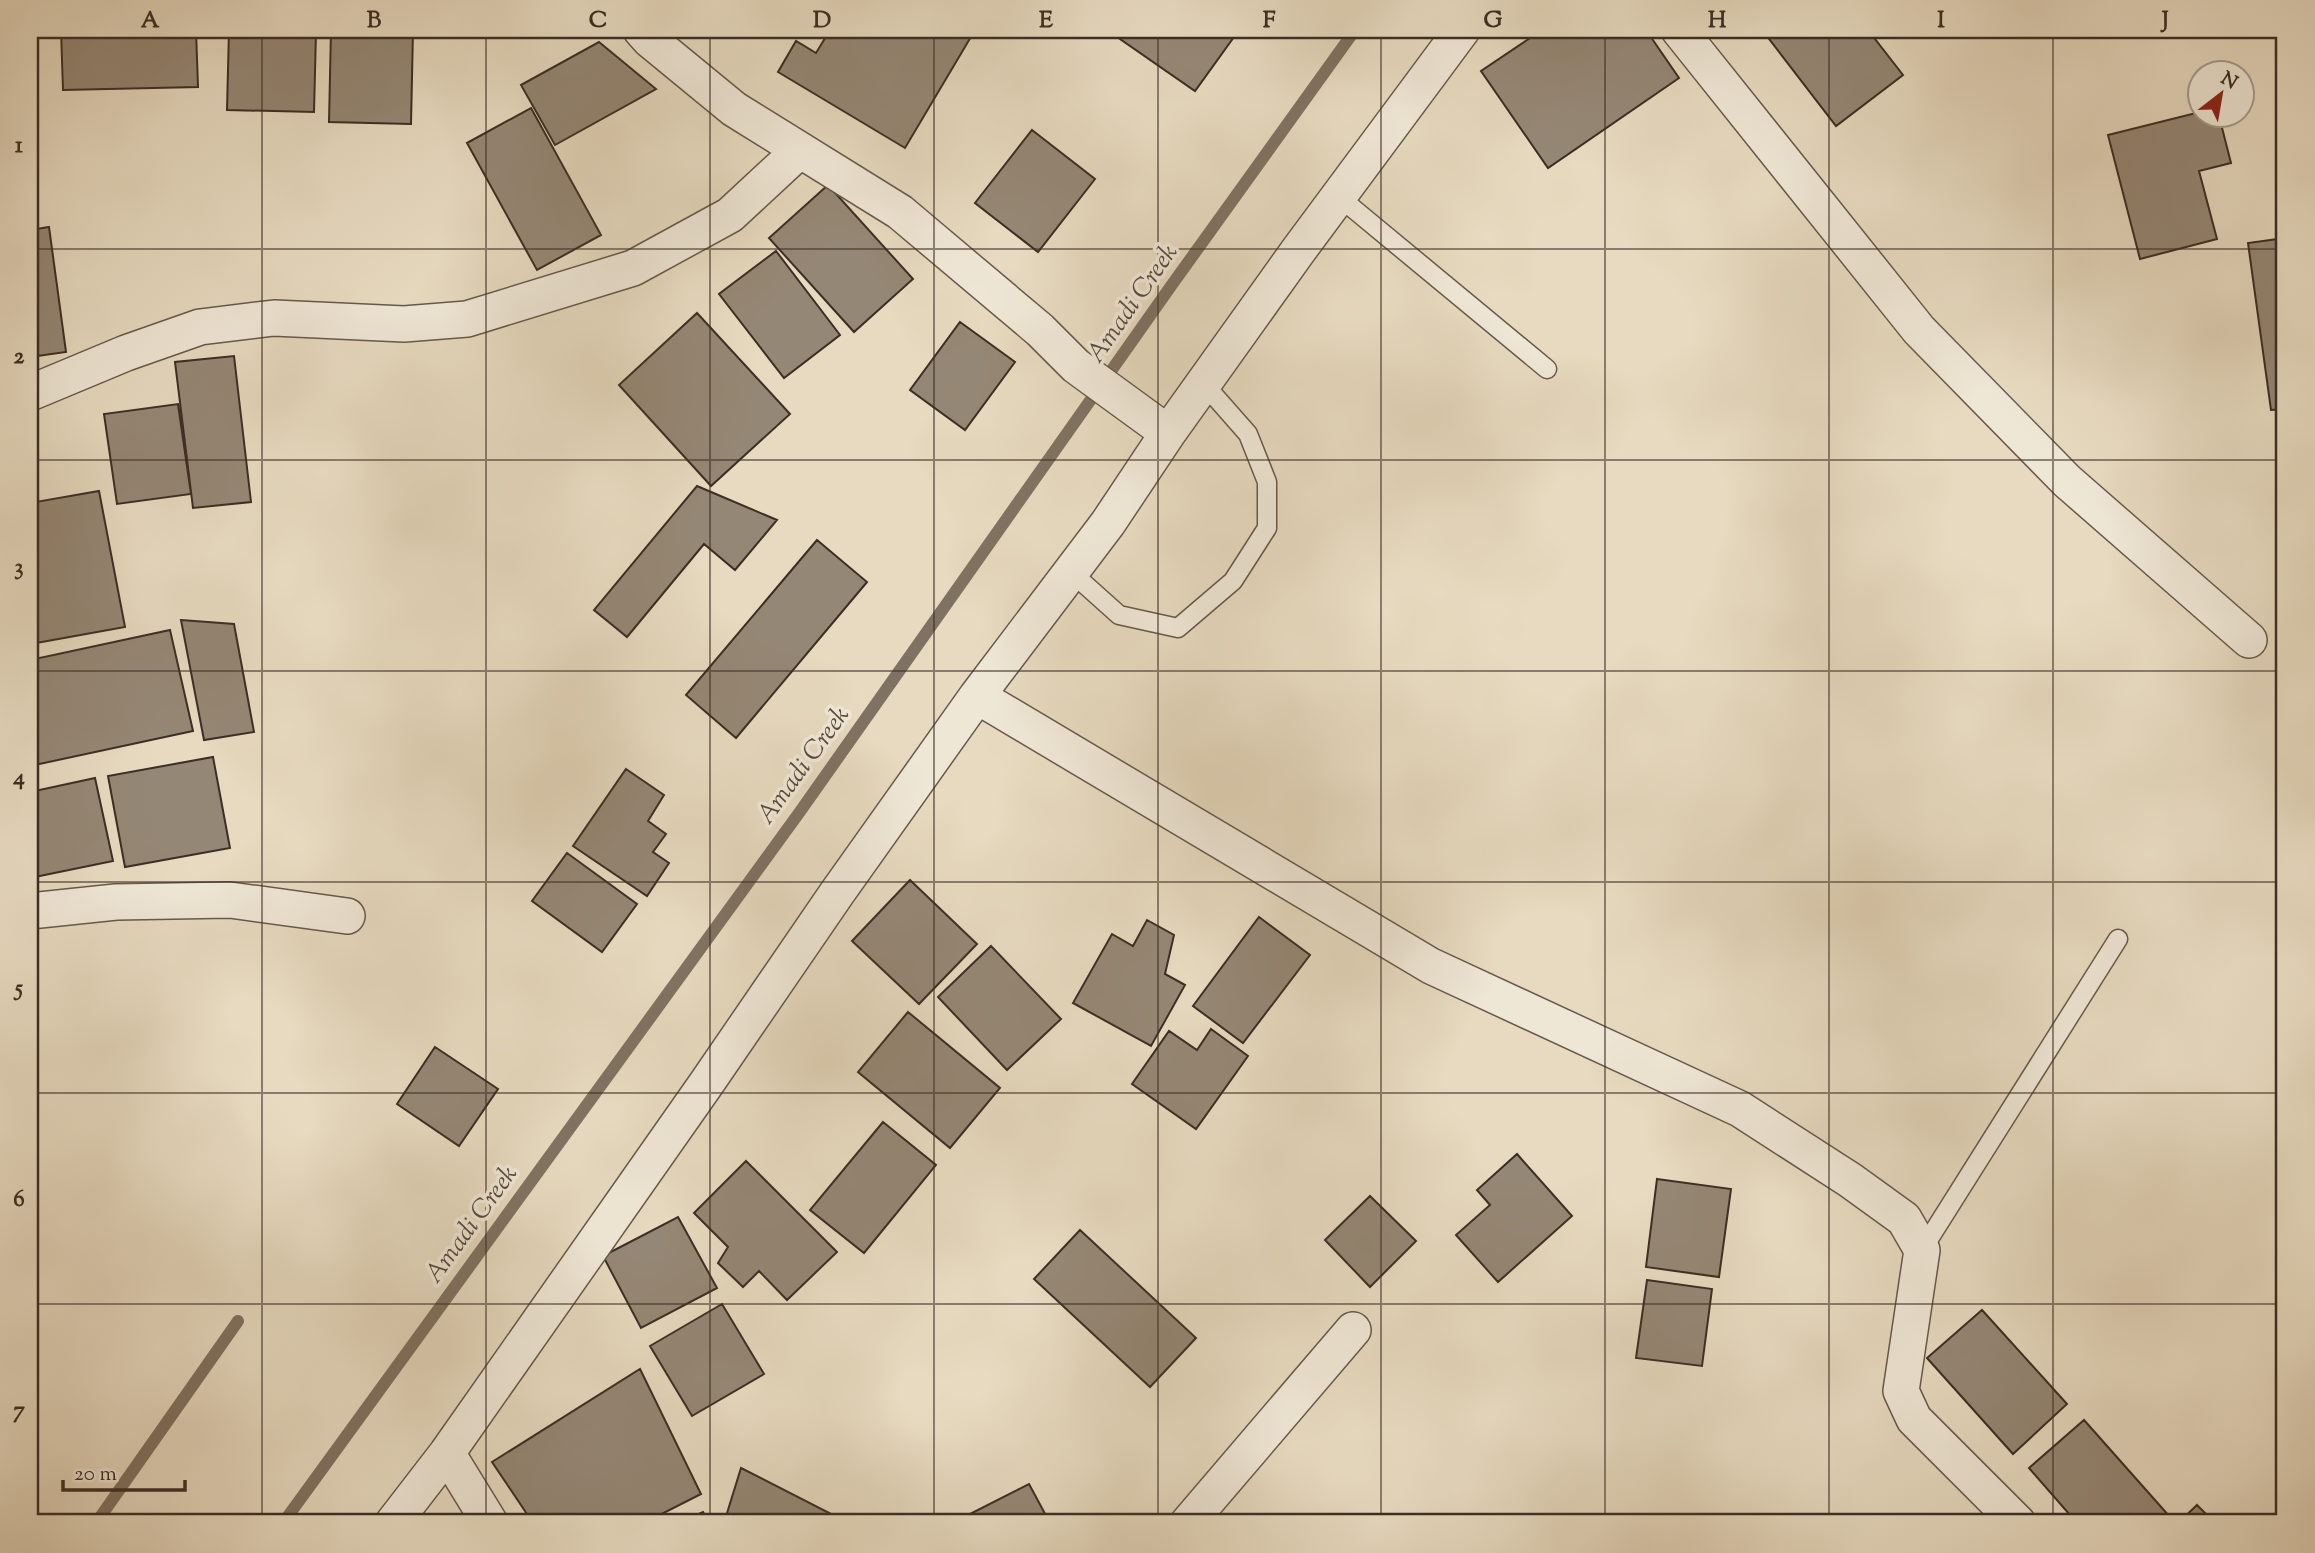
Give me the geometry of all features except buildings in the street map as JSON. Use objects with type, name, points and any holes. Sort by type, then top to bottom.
[{"type":"street","points":[[641,30],[734,109],[900,212],[1040,330],[1076,366],[1168,433]]},
{"type":"street","points":[[393,1523],[447,1453],[837,892],[977,696],[1108,523],[1168,433],[1338,196],[1462,30]]},
{"type":"street","points":[[1679,30],[1919,330],[2067,481],[2249,640]]},
{"type":"street","points":[[30,393],[126,353],[200,327],[274,318],[404,324],[467,319],[621,272],[730,215],[799,151]]},
{"type":"street","points":[[977,696],[1431,966],[1740,1109],[1904,1219],[1922,1251],[1901,1391],[1914,1419],[2018,1523]]},
{"type":"street","points":[[30,911],[116,902],[230,900],[347,916]]},
{"type":"street","points":[[1188,1523],[1353,1330]]},
{"type":"street","points":[[447,1453],[490,1523]]},
{"type":"lane","points":[[1338,196],[1547,369]]},
{"type":"lane","points":[[1070,572],[1119,615],[1178,628],[1233,581],[1267,528],[1267,482],[1248,434],[1204,384]]},
{"type":"lane","points":[[1922,1251],[2118,939]]},
{"type":"waterway","name":"Amadi Creek","points":[[283,1523],[799,813],[1355,30]]},
{"type":"waterway","points":[[96,1523],[238,1321]]}]
